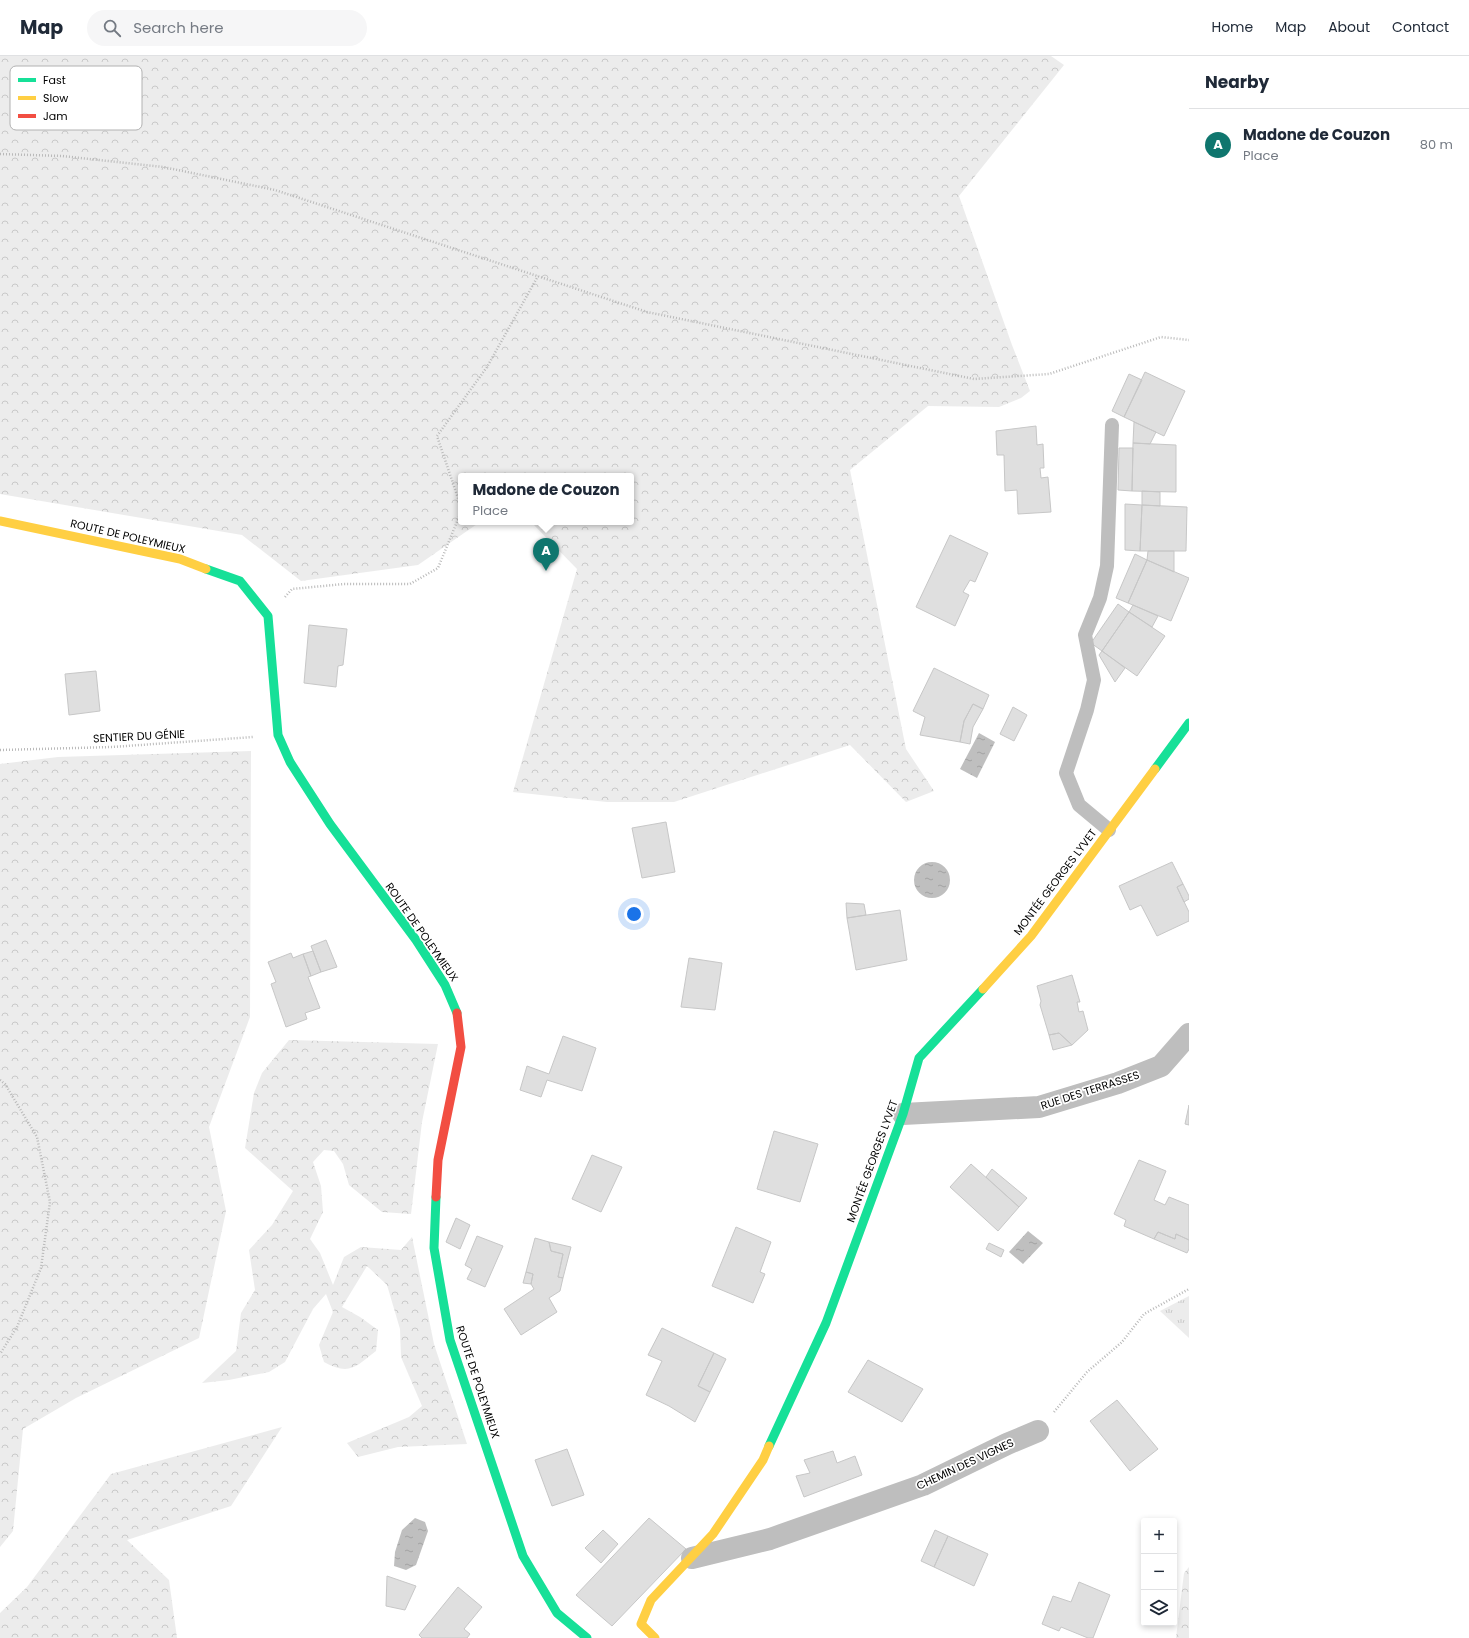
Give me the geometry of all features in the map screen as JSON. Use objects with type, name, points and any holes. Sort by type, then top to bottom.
[{"type":"street","name":"ROUTE DE POLEYMIEUX","points":[[0,521],[180,559],[240,581],[268,616],[278,735],[290,762],[330,824],[416,940],[445,985],[458,1011],[461,1047],[438,1160],[434,1248],[450,1340],[524,1556],[557,1613],[586,1638]]},
{"type":"street","name":"MONTÉE GEORGES LYVET","points":[[655,1638],[642,1624],[651,1600],[713,1534],[763,1460],[826,1323],[903,1114],[919,1058],[1031,936],[1108,830],[1189,723]]},
{"type":"street","name":"RUE DES TERRASSES","points":[[903,1114],[1039,1107],[1118,1083],[1161,1066],[1189,1034]]},
{"type":"street","name":"CHEMIN DES VIGNES","points":[[692,1558],[770,1539],[923,1485],[1007,1444],[1038,1431]]},
{"type":"lane","points":[[1108,830],[1079,805],[1066,773],[1087,710],[1094,680],[1085,635],[1100,598],[1107,566],[1112,425]]},
{"type":"path","points":[[0,154],[62,156],[163,167],[275,190],[647,312],[974,379],[1049,374],[1161,337],[1189,340]]},
{"type":"path","points":[[458,498],[437,436],[487,367],[538,276]]},
{"type":"path","points":[[268,616],[292,589],[344,584],[410,584],[438,568],[458,519]]},
{"type":"path","name":"SENTIER DU GÉNIE","points":[[0,750],[112,747],[278,735]]},
{"type":"path","points":[[0,1080],[5,1084],[37,1137],[50,1202],[41,1268],[17,1327],[0,1354]]},
{"type":"path","points":[[1038,1431],[1087,1372],[1122,1342],[1144,1314],[1189,1289]]},
{"type":"green space","points":[[0,56],[1051,56],[1064,65],[959,196],[1030,391],[1021,398],[999,407],[928,406],[850,470],[906,749],[934,791],[906,802],[850,745],[674,802],[607,802],[513,792],[577,569],[534,525],[634,525],[634,473],[458,473],[458,525],[476,525],[418,565],[301,581],[242,535],[0,494]]},
{"type":"green space","points":[[251,751],[250,1017],[209,1127],[226,1211],[199,1338],[76,1398],[23,1429],[13,1531],[0,1547],[0,764],[58,757]]},
{"type":"green space","points":[[289,1040],[438,1044],[422,1122],[411,1214],[382,1212],[349,1185],[343,1164],[334,1151],[324,1150],[313,1162],[321,1186],[323,1212],[310,1239],[320,1253],[333,1285],[344,1257],[361,1247],[401,1250],[412,1237],[434,1344],[467,1444],[398,1447],[358,1457],[347,1443],[409,1417],[422,1406],[401,1357],[400,1329],[387,1285],[367,1266],[342,1307],[360,1317],[378,1330],[376,1351],[363,1361],[352,1368],[346,1369],[324,1362],[319,1345],[333,1312],[326,1294],[313,1309],[285,1362],[269,1372],[229,1380],[202,1383],[236,1351],[241,1313],[255,1290],[249,1250],[272,1225],[293,1191],[245,1148],[254,1093],[262,1073]]},
{"type":"green space","points":[[1189,1296],[1189,1338],[1160,1311]]},
{"type":"green space","points":[[282,1427],[231,1506],[127,1540],[169,1580],[177,1638],[0,1638],[0,1613],[27,1587],[111,1474]]},
{"type":"green space","points":[[1189,1567],[1189,1638],[1176,1638],[1184,1573]]},
{"type":"water","points":[[979,733],[995,742],[977,778],[960,769]]},
{"type":"water","points":[[935,862],[945,867],[949,873],[949,887],[945,893],[939,897],[929,898],[919,893],[915,887],[914,877],[919,867],[925,863]]},
{"type":"water","points":[[1028,1231],[1043,1243],[1023,1264],[1009,1252]]},
{"type":"water","points":[[415,1518],[425,1522],[428,1531],[416,1565],[406,1570],[394,1566],[395,1552],[402,1530]]},
{"type":"building","points":[[1145,372],[1185,391],[1164,436],[1124,417]]},
{"type":"building","points":[[1129,374],[1142,380],[1124,417],[1112,411]]},
{"type":"building","points":[[1134,422],[1156,432],[1150,444],[1133,443]]},
{"type":"building","points":[[1036,426],[1037,445],[1043,444],[1044,468],[1040,468],[1041,478],[1048,477],[1051,512],[1018,514],[1017,490],[1005,491],[1004,455],[997,455],[996,431]]},
{"type":"building","points":[[1133,443],[1176,445],[1176,492],[1132,491]]},
{"type":"building","points":[[1119,448],[1133,448],[1132,491],[1118,490]]},
{"type":"building","points":[[1142,491],[1160,492],[1160,506],[1142,505]]},
{"type":"building","points":[[1125,504],[1142,505],[1140,551],[1125,550]]},
{"type":"building","points":[[1142,505],[1187,507],[1186,551],[1140,551]]},
{"type":"building","points":[[950,535],[988,553],[975,582],[970,580],[963,592],[969,595],[955,626],[916,607]]},
{"type":"building","points":[[1148,551],[1174,551],[1174,572],[1147,560]]},
{"type":"building","points":[[1135,554],[1147,560],[1128,603],[1116,598]]},
{"type":"building","points":[[1147,560],[1189,578],[1171,621],[1128,603]]},
{"type":"building","points":[[1118,604],[1129,612],[1102,651],[1091,643]]},
{"type":"building","points":[[1133,605],[1158,616],[1152,627],[1129,612]]},
{"type":"building","points":[[1129,612],[1165,636],[1137,676],[1102,651]]},
{"type":"building","points":[[309,625],[347,629],[343,665],[338,666],[336,687],[304,683]]},
{"type":"building","points":[[1102,651],[1125,668],[1115,682],[1099,655]]},
{"type":"building","points":[[934,668],[989,695],[983,709],[973,704],[964,721],[960,742],[920,735],[925,717],[913,711]]},
{"type":"building","points":[[96,671],[100,711],[69,715],[65,674]]},
{"type":"building","points":[[973,704],[983,709],[973,727],[970,744],[960,742],[964,721]]},
{"type":"building","points":[[1013,707],[1027,715],[1014,741],[1000,734]]},
{"type":"building","points":[[666,822],[675,872],[642,878],[632,828]]},
{"type":"building","points":[[1172,862],[1183,884],[1177,887],[1189,912],[1189,921],[1157,936],[1141,905],[1130,910],[1119,886]]},
{"type":"building","points":[[1183,884],[1189,896],[1189,899],[1184,902],[1177,887]]},
{"type":"building","points":[[846,903],[864,904],[866,915],[847,918]]},
{"type":"building","points":[[900,910],[907,960],[856,970],[847,918]]},
{"type":"building","points":[[326,940],[337,967],[321,972],[311,946]]},
{"type":"building","points":[[313,951],[321,972],[311,976],[303,954]]},
{"type":"building","points":[[291,953],[293,958],[303,954],[311,976],[308,977],[320,1008],[305,1013],[307,1019],[286,1027],[271,984],[276,982],[268,962]]},
{"type":"building","points":[[689,958],[722,963],[715,1010],[681,1007]]},
{"type":"building","points":[[1072,975],[1080,1002],[1077,1002],[1079,1012],[1083,1011],[1088,1030],[1072,1045],[1059,1033],[1049,1035],[1040,1005],[1041,1001],[1037,986]]},
{"type":"building","points":[[1059,1033],[1072,1045],[1053,1050],[1049,1035]]},
{"type":"building","points":[[563,1036],[596,1048],[582,1091],[547,1080],[541,1097],[520,1090],[527,1066],[549,1074]]},
{"type":"building","points":[[1189,1105],[1189,1125],[1185,1124]]},
{"type":"building","points":[[774,1131],[818,1144],[800,1202],[757,1189]]},
{"type":"building","points":[[592,1155],[622,1167],[601,1212],[572,1199]]},
{"type":"building","points":[[1139,1160],[1166,1171],[1154,1200],[1165,1205],[1169,1197],[1189,1205],[1189,1240],[1176,1234],[1175,1239],[1158,1232],[1154,1239],[1124,1226],[1126,1220],[1114,1214]]},
{"type":"building","points":[[971,1164],[1019,1207],[998,1231],[950,1187]]},
{"type":"building","points":[[992,1169],[1027,1198],[1019,1207],[986,1177]]},
{"type":"building","points":[[456,1218],[470,1225],[460,1249],[446,1242]]},
{"type":"building","points":[[736,1227],[771,1242],[760,1272],[765,1274],[753,1303],[712,1286]]},
{"type":"building","points":[[1158,1232],[1175,1239],[1176,1234],[1189,1240],[1189,1249],[1187,1253],[1154,1239]]},
{"type":"building","points":[[477,1236],[503,1246],[485,1287],[467,1279],[472,1269],[465,1265]]},
{"type":"building","points":[[535,1238],[549,1242],[551,1251],[563,1254],[558,1277],[563,1278],[560,1291],[549,1298],[557,1312],[521,1335],[504,1309],[534,1289],[531,1284],[533,1274],[526,1272]]},
{"type":"building","points":[[549,1242],[571,1247],[563,1278],[558,1277],[563,1254],[551,1251]]},
{"type":"building","points":[[989,1243],[1004,1250],[1001,1257],[986,1249]]},
{"type":"building","points":[[526,1272],[533,1274],[531,1284],[523,1283]]},
{"type":"building","points":[[662,1328],[714,1353],[698,1386],[710,1392],[695,1422],[669,1406],[646,1395],[662,1361],[648,1355]]},
{"type":"building","points":[[714,1353],[726,1359],[710,1392],[698,1386]]},
{"type":"building","points":[[868,1360],[923,1389],[902,1422],[848,1392]]},
{"type":"building","points":[[1117,1400],[1158,1449],[1130,1471],[1090,1421]]},
{"type":"building","points":[[567,1449],[584,1495],[552,1506],[535,1460]]},
{"type":"building","points":[[833,1451],[837,1463],[855,1456],[862,1475],[804,1497],[796,1476],[810,1473],[804,1460]]},
{"type":"building","points":[[649,1518],[686,1549],[612,1626],[576,1595]]},
{"type":"building","points":[[603,1530],[618,1544],[601,1563],[585,1548]]},
{"type":"building","points":[[935,1530],[948,1536],[934,1567],[921,1561]]},
{"type":"building","points":[[948,1536],[988,1554],[974,1586],[934,1567]]},
{"type":"building","points":[[387,1576],[416,1586],[405,1610],[386,1606]]},
{"type":"building","points":[[1079,1582],[1110,1595],[1093,1638],[1088,1638],[1061,1627],[1059,1631],[1042,1624],[1053,1596],[1071,1602]]},
{"type":"building","points":[[458,1587],[482,1607],[464,1629],[470,1634],[467,1638],[422,1638],[419,1635]]},
{"type":"traffic: fast","points":[[206,569],[240,581],[268,616],[278,735],[290,762],[330,824],[416,940],[445,985],[457,1013]]},
{"type":"traffic: fast","points":[[1155,769],[1189,723]]},
{"type":"traffic: fast","points":[[769,1446],[826,1323],[903,1114],[919,1058],[983,989]]},
{"type":"traffic: fast","points":[[436,1197],[434,1248],[450,1340],[523,1556],[557,1613],[587,1638]]},
{"type":"traffic: slow","points":[[0,521],[180,559],[206,569]]},
{"type":"traffic: slow","points":[[983,989],[1031,936],[1155,769]]},
{"type":"traffic: slow","points":[[655,1638],[641,1624],[651,1600],[713,1534],[763,1460],[769,1446]]},
{"type":"traffic: jam","points":[[436,1197],[438,1160],[461,1047],[457,1013]]},
{"type":"place","name":"Madone de Couzon","points":[[546,571]]}]
